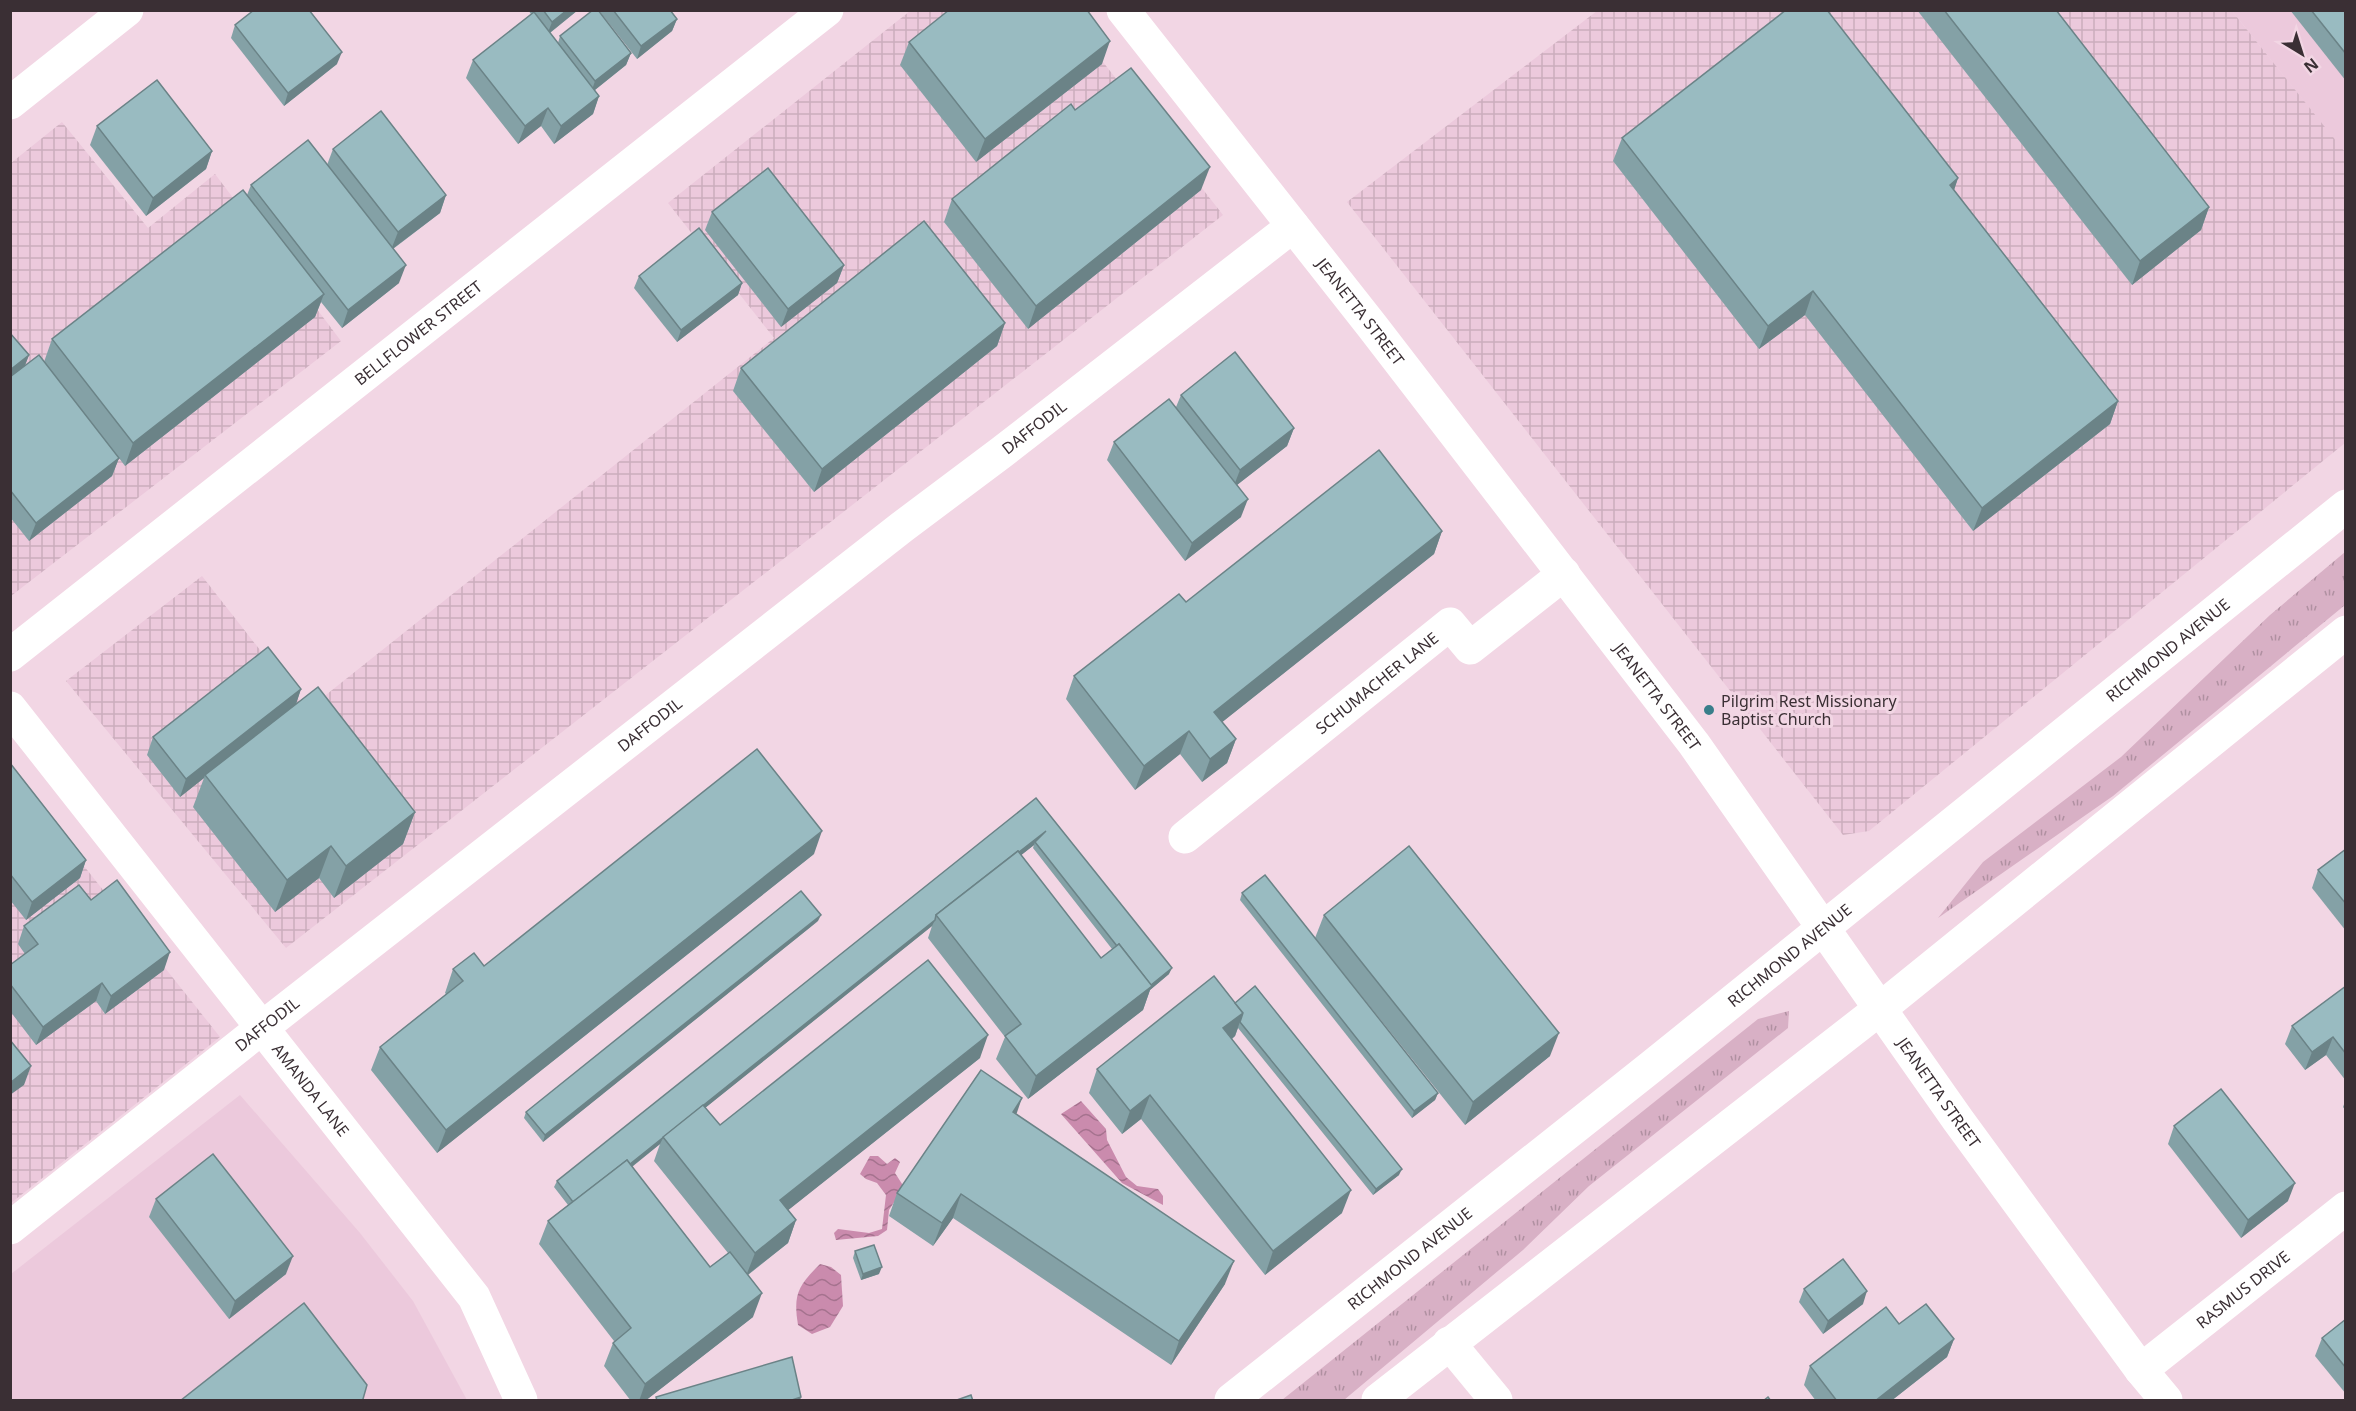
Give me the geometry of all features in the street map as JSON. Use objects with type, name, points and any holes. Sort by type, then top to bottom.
[{"type":"street","points":[[10,103],[127,10]]},
{"type":"street","name":"BELLFLOWER STREET","points":[[10,655],[826,10]]},
{"type":"street","name":"JEANETTA STREET","points":[[1123,10],[1694,744],[1958,1120],[2166,1401]]},
{"type":"street","name":"DAFFODIL","points":[[10,1228],[892,535],[1293,226]]},
{"type":"street","name":"RICHMOND AVENUE","points":[[1231,1401],[1651,1067],[2346,506]]},
{"type":"street","name":"SCHUMACHER LANE","points":[[1185,837],[1450,624],[1470,648],[1564,574]]},
{"type":"street","points":[[1378,1401],[1881,1008],[2346,632]]},
{"type":"street","name":"AMANDA LANE","points":[[10,708],[474,1297],[521,1401]]},
{"type":"street","name":"RASMUS DRIVE","points":[[2141,1370],[2346,1208]]},
{"type":"street","points":[[1449,1344],[1496,1401]]},
{"type":"shaded area","points":[[910,11],[1063,11],[1223,215],[286,948],[66,681],[202,576],[307,710],[774,338],[668,203]]},
{"type":"shaded area","points":[[1597,11],[2232,11],[2345,152],[2345,443],[1869,831],[1843,835],[1347,202]]},
{"type":"shaded area","points":[[2232,11],[2345,11],[2345,153]]},
{"type":"shaded area","points":[[62,122],[148,228],[215,174],[341,341],[11,596],[11,163]]},
{"type":"shaded area","points":[[10,773],[220,1037],[11,1203],[10,1203]]},
{"type":"shaded area","points":[[240,1095],[360,1233],[413,1301],[467,1400],[11,1400],[11,1274]]},
{"type":"green space","points":[[2345,552],[2345,605],[2113,796],[1938,918],[1983,862],[2121,757],[2270,615]]},
{"type":"green space","points":[[1789,1011],[1788,1028],[1589,1186],[1523,1250],[1344,1400],[1282,1400],[1758,1019]]},
{"type":"water","points":[[1081,1101],[1106,1129],[1107,1140],[1126,1177],[1137,1186],[1158,1189],[1163,1196],[1163,1205],[1122,1183],[1061,1114]]},
{"type":"water","points":[[870,1156],[878,1156],[887,1164],[895,1158],[900,1162],[895,1173],[904,1187],[889,1210],[887,1230],[878,1236],[836,1240],[834,1233],[838,1229],[869,1233],[882,1229],[886,1195],[877,1183],[860,1174]]},
{"type":"water","points":[[820,1264],[831,1267],[841,1275],[843,1306],[830,1327],[812,1334],[798,1325],[796,1305],[802,1285]]},
{"type":"building","points":[[254,10],[309,10],[342,52],[288,93],[235,25]]},
{"type":"building","points":[[543,10],[567,10],[552,22]]},
{"type":"building","points":[[593,10],[598,10],[631,53],[595,81],[560,36]]},
{"type":"building","points":[[613,10],[670,10],[677,19],[641,46]]},
{"type":"building","points":[[949,10],[1087,10],[1110,41],[985,139],[909,42]]},
{"type":"building","points":[[1786,10],[1827,10],[1958,178],[1950,185],[2118,401],[1982,508],[1813,291],[1768,326],[1622,138]]},
{"type":"building","points":[[1944,10],[2056,10],[2209,207],[2140,261]]},
{"type":"building","points":[[2311,10],[2346,10],[2346,54]]},
{"type":"building","points":[[534,12],[599,96],[561,126],[548,108],[525,126],[473,60]]},
{"type":"building","points":[[1131,68],[1210,167],[1036,306],[952,199],[1071,104],[1075,110]]},
{"type":"building","points":[[157,80],[212,151],[153,198],[97,126]]},
{"type":"building","points":[[381,111],[446,195],[398,232],[333,149]]},
{"type":"building","points":[[308,140],[406,265],[348,310],[251,185]]},
{"type":"building","points":[[768,168],[844,265],[788,309],[712,212]]},
{"type":"building","points":[[243,190],[324,294],[133,443],[52,339]]},
{"type":"building","points":[[924,221],[1005,323],[822,469],[741,368]]},
{"type":"building","points":[[699,228],[742,283],[681,330],[639,276]]},
{"type":"building","points":[[10,333],[29,355],[10,370]]},
{"type":"building","points":[[1235,352],[1294,428],[1240,470],[1181,395]]},
{"type":"building","points":[[39,355],[119,458],[36,523],[10,490],[10,377]]},
{"type":"building","points":[[1169,399],[1248,499],[1192,543],[1114,442]]},
{"type":"building","points":[[1379,450],[1442,531],[1214,712],[1236,739],[1210,759],[1189,731],[1144,766],[1074,676],[1179,594],[1186,602]]},
{"type":"building","points":[[268,647],[301,689],[186,779],[153,737]]},
{"type":"building","points":[[318,687],[415,812],[346,866],[331,846],[287,880],[205,775]]},
{"type":"building","points":[[757,749],[822,831],[446,1130],[380,1047],[463,981],[453,969],[474,953],[484,966]]},
{"type":"building","points":[[10,763],[86,860],[32,902],[10,874]]},
{"type":"building","points":[[1036,798],[1172,968],[1151,985],[1119,944],[1117,946],[1035,842],[1046,831],[936,915],[935,920],[630,1164],[627,1160],[573,1202],[557,1181]]},
{"type":"building","points":[[1409,846],[1559,1033],[1473,1102],[1324,915]]},
{"type":"building","points":[[2346,849],[2346,904],[2318,870]]},
{"type":"building","points":[[1018,851],[1101,958],[1119,944],[1152,986],[1036,1076],[1005,1036],[1021,1024],[936,915]]},
{"type":"building","points":[[1265,875],[1438,1093],[1414,1111],[1242,893]]},
{"type":"building","points":[[117,880],[170,952],[111,996],[102,983],[43,1027],[10,984],[10,965],[38,944],[24,926],[79,885],[91,900]]},
{"type":"building","points":[[801,891],[821,915],[545,1135],[526,1112]]},
{"type":"building","points":[[928,960],[988,1035],[780,1200],[796,1220],[755,1253],[663,1137],[703,1105],[720,1125]]},
{"type":"building","points":[[1214,976],[1243,1013],[1223,1028],[1351,1190],[1273,1251],[1150,1095],[1130,1111],[1097,1069]]},
{"type":"building","points":[[1255,986],[1402,1169],[1376,1189],[1240,1022],[1243,1013],[1235,1003]]},
{"type":"building","points":[[2346,986],[2346,1054],[2333,1037],[2312,1052],[2292,1026]]},
{"type":"building","points":[[10,1040],[31,1066],[10,1083]]},
{"type":"building","points":[[981,1070],[1022,1098],[1013,1112],[1234,1261],[1179,1341],[961,1194],[942,1223],[897,1193]]},
{"type":"building","points":[[2221,1089],[2295,1183],[2248,1220],[2174,1126]]},
{"type":"building","points":[[213,1154],[293,1256],[235,1301],[156,1199]]},
{"type":"building","points":[[627,1160],[710,1267],[730,1252],[762,1293],[645,1384],[613,1343],[631,1328],[548,1221]]},
{"type":"building","points":[[874,1245],[882,1267],[863,1274],[855,1251]]},
{"type":"building","points":[[1843,1259],[1867,1291],[1828,1321],[1804,1289]]},
{"type":"building","points":[[304,1303],[367,1385],[363,1399],[360,1401],[180,1401]]},
{"type":"building","points":[[1926,1304],[1954,1339],[1875,1401],[1837,1401],[1810,1366],[1886,1307],[1899,1324]]},
{"type":"building","points":[[2346,1319],[2346,1368],[2322,1338]]},
{"type":"building","points":[[792,1357],[801,1397],[789,1401],[657,1401],[656,1397]]},
{"type":"building","points":[[971,1395],[973,1401],[954,1401]]},
{"type":"place","name":"Pilgrim Rest Missionary Baptist Church","points":[[1709,710]]}]
